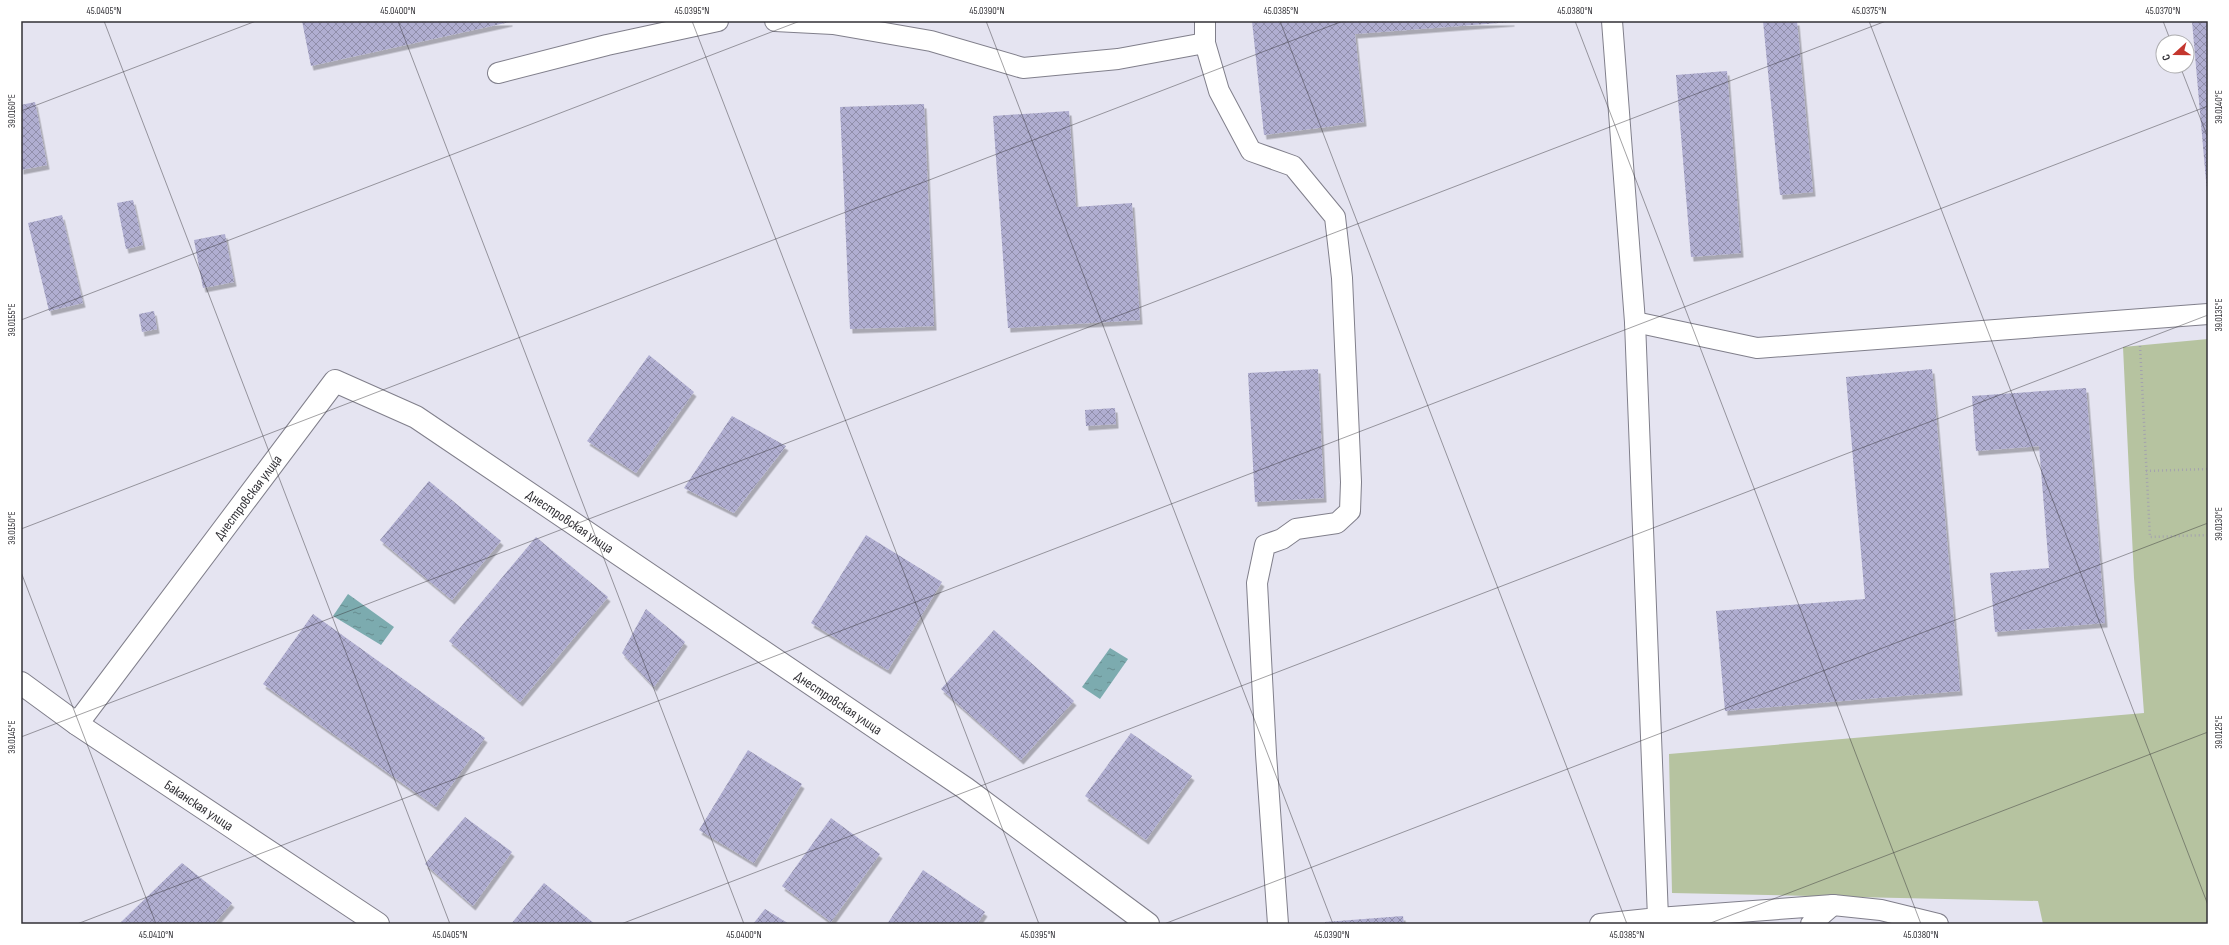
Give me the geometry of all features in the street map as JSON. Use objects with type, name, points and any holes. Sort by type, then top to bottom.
[{"type":"street","name":"Днестровская улица","points":[[77,724],[335,381],[416,417],[965,788],[1148,924]]},
{"type":"street","name":"Баканская улица","points":[[21,683],[77,724],[378,924]]},
{"type":"lane","points":[[498,73],[607,46],[718,21]]},
{"type":"lane","points":[[775,21],[879,27],[1023,68],[1118,59],[1204,42]]},
{"type":"lane","points":[[1205,21],[1204,42],[1219,91],[1251,151],[1293,166],[1335,217],[1342,278],[1351,482],[1350,511],[1337,523],[1296,529],[1282,539],[1265,545],[1257,583],[1266,754],[1278,924]]},
{"type":"lane","points":[[1612,21],[1635,322],[1658,921]]},
{"type":"lane","points":[[1635,322],[1757,348],[2208,314]]},
{"type":"lane","points":[[1811,924],[1833,905]]},
{"type":"lane","points":[[1600,924],[1658,921],[1833,905],[1881,910],[1938,924]]},
{"type":"path","points":[[2139,319],[2150,536],[2208,535]]},
{"type":"path","points":[[2146,471],[2208,469]]},
{"type":"shaded area","points":[[2208,339],[2208,924],[2043,924],[2038,901],[1672,893],[1669,754],[2144,713],[2134,578],[2123,347]]},
{"type":"water","points":[[348,594],[394,627],[381,645],[333,616]]},
{"type":"water","points":[[1110,648],[1128,659],[1100,699],[1082,687]]},
{"type":"building","points":[[302,21],[510,21],[510,22],[311,66]]},
{"type":"building","points":[[1252,21],[1512,22],[1355,34],[1364,122],[1264,135]]},
{"type":"building","points":[[1763,21],[1797,21],[1813,192],[1780,195]]},
{"type":"building","points":[[2192,21],[2208,21],[2208,192],[2195,55],[2195,34],[2193,34]]},
{"type":"building","points":[[1727,71],[1741,253],[1691,257],[1676,75]]},
{"type":"building","points":[[35,102],[47,165],[21,170],[21,105]]},
{"type":"building","points":[[924,104],[934,326],[850,329],[840,107]]},
{"type":"building","points":[[1069,111],[1076,207],[1132,203],[1140,320],[1008,328],[993,116]]},
{"type":"building","points":[[133,200],[143,245],[126,249],[117,203]]},
{"type":"building","points":[[62,215],[83,303],[49,311],[28,223]]},
{"type":"building","points":[[225,234],[234,282],[203,288],[194,240]]},
{"type":"building","points":[[154,311],[157,329],[142,332],[139,314]]},
{"type":"building","points":[[649,355],[694,392],[636,473],[587,441]]},
{"type":"building","points":[[1318,369],[1324,498],[1255,502],[1248,373]]},
{"type":"building","points":[[1932,369],[1960,691],[1725,711],[1716,611],[1865,599],[1846,377]]},
{"type":"building","points":[[2086,388],[2105,623],[1995,632],[1990,573],[2049,568],[2039,446],[1976,451],[1972,396]]},
{"type":"building","points":[[1115,408],[1116,424],[1086,426],[1085,410]]},
{"type":"building","points":[[732,416],[786,446],[734,513],[684,488]]},
{"type":"building","points":[[429,481],[501,541],[452,600],[380,540]]},
{"type":"building","points":[[866,535],[942,582],[888,670],[811,623]]},
{"type":"building","points":[[536,537],[608,597],[520,702],[449,641]]},
{"type":"building","points":[[646,609],[685,642],[654,687],[622,653]]},
{"type":"building","points":[[313,614],[485,738],[436,807],[263,684]]},
{"type":"building","points":[[994,630],[1074,701],[1021,760],[941,689]]},
{"type":"building","points":[[1131,733],[1192,776],[1146,840],[1085,796]]},
{"type":"building","points":[[748,750],[802,784],[754,863],[699,830]]},
{"type":"building","points":[[465,817],[512,852],[473,906],[425,864]]},
{"type":"building","points":[[831,818],[880,854],[831,922],[782,886]]},
{"type":"building","points":[[182,863],[232,903],[214,924],[119,924]]},
{"type":"building","points":[[923,870],[985,912],[977,924],[887,924]]},
{"type":"building","points":[[544,883],[595,924],[511,924]]},
{"type":"building","points":[[765,909],[789,924],[753,924]]},
{"type":"building","points":[[1403,916],[1404,924],[1325,924],[1325,922]]}]
